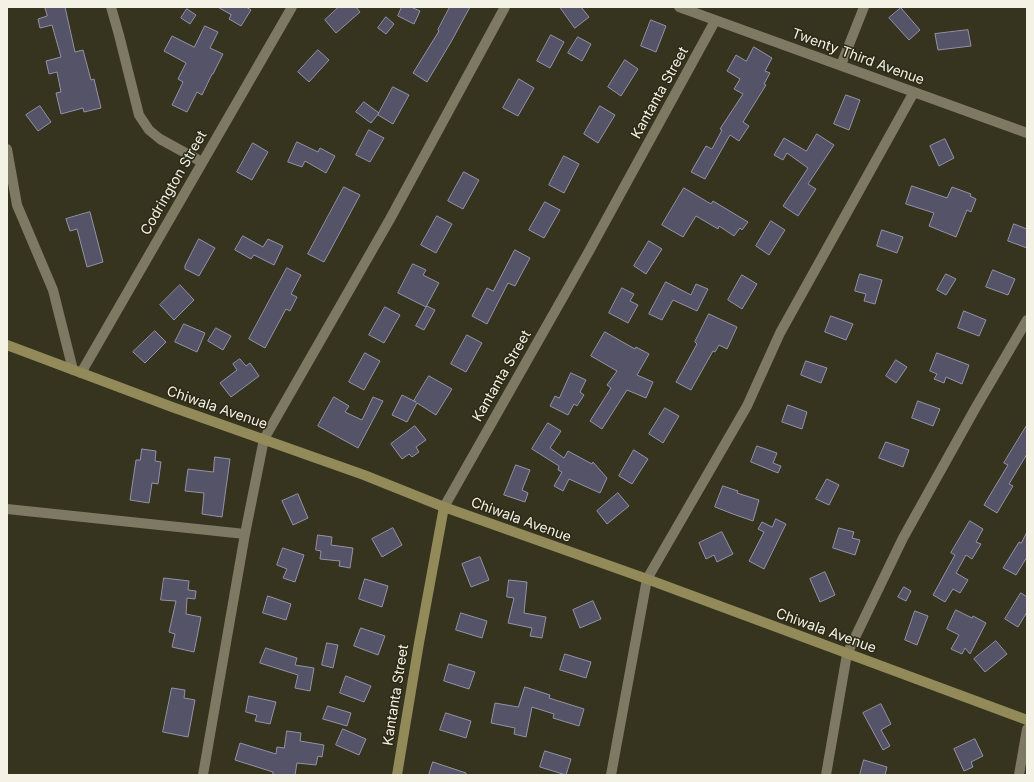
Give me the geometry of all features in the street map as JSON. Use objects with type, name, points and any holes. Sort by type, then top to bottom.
[{"type":"main road","name":"Chiwala Avenue","points":[[7,345],[172,407],[264,439],[444,507],[647,579],[1027,720]]},
{"type":"main road","name":"Kantanta Street","points":[[397,775],[444,507]]},
{"type":"street","points":[[111,7],[138,115],[149,130],[160,139],[202,162]]},
{"type":"street","name":"Codrington Street","points":[[77,372],[292,7]]},
{"type":"street","points":[[203,775],[245,534],[264,439],[390,219],[505,7]]},
{"type":"street","name":"Twenty Third Avenue","points":[[679,7],[1027,133]]},
{"type":"street","points":[[841,65],[864,7]]},
{"type":"street","name":"Kantanta Street","points":[[444,507],[588,254],[715,20]]},
{"type":"street","points":[[611,775],[647,579],[747,406],[780,333],[914,92]]},
{"type":"street","points":[[7,149],[17,206],[53,290],[77,372]]},
{"type":"street","points":[[826,775],[847,654],[903,538],[976,407],[1027,320]]},
{"type":"street","points":[[7,509],[245,534]]},
{"type":"street","points":[[1019,775],[1027,729]]},
{"type":"building","points":[[45,7],[65,7],[75,52],[83,50],[91,80],[94,79],[101,108],[84,112],[83,108],[61,114],[56,93],[61,92],[57,72],[49,74],[46,61],[61,57],[52,25],[40,28],[38,19],[47,16]]},
{"type":"building","points":[[218,7],[246,7],[251,10],[241,26],[229,19],[231,15]]},
{"type":"building","points":[[339,7],[356,7],[360,12],[336,33],[325,20]]},
{"type":"building","points":[[402,7],[411,7],[420,11],[414,24],[398,16]]},
{"type":"building","points":[[450,7],[470,7],[427,82],[413,73],[439,31],[438,30]]},
{"type":"building","points":[[560,7],[581,7],[589,17],[575,28]]},
{"type":"building","points":[[901,8],[920,30],[909,40],[889,18]]},
{"type":"building","points":[[187,9],[196,15],[190,24],[181,18]]},
{"type":"building","points":[[386,17],[394,24],[386,34],[378,28]]},
{"type":"building","points":[[651,20],[666,26],[656,52],[641,46]]},
{"type":"building","points":[[205,26],[218,32],[210,48],[223,54],[202,95],[197,92],[187,112],[172,105],[183,82],[178,79],[186,63],[164,51],[172,36],[194,47]]},
{"type":"building","points":[[968,30],[971,46],[938,50],[935,34]]},
{"type":"building","points":[[551,35],[564,42],[550,68],[537,61]]},
{"type":"building","points":[[578,37],[591,44],[582,61],[568,53]]},
{"type":"building","points":[[754,47],[772,58],[765,71],[770,73],[764,84],[766,85],[743,122],[749,126],[739,141],[730,135],[705,179],[691,172],[706,146],[712,149],[722,130],[720,129],[743,94],[734,89],[740,79],[727,71],[736,55],[746,61]]},
{"type":"building","points":[[318,50],[329,60],[309,82],[298,72]]},
{"type":"building","points":[[625,60],[638,69],[621,96],[608,87]]},
{"type":"building","points":[[519,79],[534,88],[518,116],[503,108]]},
{"type":"building","points":[[393,87],[409,95],[393,124],[378,115]]},
{"type":"building","points":[[846,95],[860,100],[849,130],[834,124]]},
{"type":"building","points":[[364,102],[379,113],[371,123],[356,112]]},
{"type":"building","points":[[40,106],[51,122],[38,131],[26,115]]},
{"type":"building","points":[[600,106],[615,115],[598,143],[584,134]]},
{"type":"building","points":[[369,130],[384,138],[370,162],[356,155]]},
{"type":"building","points":[[817,134],[834,145],[808,184],[816,189],[798,216],[783,206],[808,168],[787,153],[783,160],[774,155],[784,138],[806,151]]},
{"type":"building","points":[[945,139],[954,158],[939,166],[930,146]]},
{"type":"building","points":[[297,142],[318,152],[320,148],[335,156],[326,173],[305,161],[302,167],[288,162]]},
{"type":"building","points":[[253,143],[268,152],[252,180],[237,172]]},
{"type":"building","points":[[564,156],[579,164],[564,193],[549,185]]},
{"type":"building","points":[[464,172],[479,180],[463,209],[448,201]]},
{"type":"building","points":[[912,186],[947,198],[952,187],[971,194],[970,196],[976,199],[971,212],[967,210],[956,237],[929,226],[934,213],[906,204]]},
{"type":"building","points":[[344,187],[360,195],[324,262],[308,254]]},
{"type":"building","points":[[684,188],[711,204],[713,201],[748,222],[742,230],[740,228],[734,236],[719,226],[718,229],[696,216],[683,237],[662,225]]},
{"type":"building","points":[[545,202],[560,210],[544,238],[529,230]]},
{"type":"building","points":[[90,212],[103,262],[87,267],[77,229],[70,231],[66,219]]},
{"type":"building","points":[[437,216],[452,224],[436,253],[421,245]]},
{"type":"building","points":[[771,221],[785,230],[769,255],[756,246]]},
{"type":"building","points":[[1014,224],[1027,229],[1027,248],[1008,241]]},
{"type":"building","points":[[882,230],[903,237],[897,253],[877,246]]},
{"type":"building","points":[[243,236],[263,247],[268,239],[283,246],[274,265],[254,255],[251,259],[235,250]]},
{"type":"building","points":[[199,239],[215,248],[199,276],[185,269],[185,266]]},
{"type":"building","points":[[649,241],[662,249],[646,274],[634,266]]},
{"type":"building","points":[[515,250],[530,258],[515,286],[508,283],[487,324],[472,316],[487,288],[493,291]]},
{"type":"building","points":[[413,264],[426,270],[423,275],[439,283],[426,307],[398,293]]},
{"type":"building","points":[[287,268],[301,275],[291,294],[297,297],[290,311],[286,309],[265,348],[249,339]]},
{"type":"building","points":[[993,270],[1015,279],[1008,295],[986,287]]},
{"type":"building","points":[[860,274],[882,280],[875,304],[864,301],[866,294],[855,291]]},
{"type":"building","points":[[946,274],[956,279],[946,295],[937,290]]},
{"type":"building","points":[[742,275],[757,284],[742,309],[728,300]]},
{"type":"building","points":[[666,282],[691,295],[696,284],[708,289],[697,311],[673,300],[662,320],[649,314]]},
{"type":"building","points":[[180,285],[194,300],[174,320],[160,305]]},
{"type":"building","points":[[622,288],[634,294],[630,301],[638,305],[628,323],[609,313]]},
{"type":"building","points":[[427,306],[435,310],[424,330],[416,326]]},
{"type":"building","points":[[385,307],[400,315],[384,343],[369,335]]},
{"type":"building","points":[[964,311],[986,320],[979,336],[958,328]]},
{"type":"building","points":[[709,314],[737,327],[727,349],[719,345],[715,352],[713,351],[691,390],[676,382],[697,344],[695,342]]},
{"type":"building","points":[[831,316],[853,324],[846,340],[825,332]]},
{"type":"building","points":[[184,324],[205,333],[197,352],[175,342]]},
{"type":"building","points":[[216,328],[231,336],[223,350],[208,341]]},
{"type":"building","points":[[155,331],[166,342],[145,363],[133,352]]},
{"type":"building","points":[[605,332],[635,349],[636,347],[649,354],[637,375],[653,382],[646,398],[627,390],[602,429],[590,421],[611,388],[607,385],[617,371],[591,356]]},
{"type":"building","points":[[467,335],[482,343],[466,372],[451,364]]},
{"type":"building","points":[[365,353],[380,361],[364,390],[349,382]]},
{"type":"building","points":[[937,353],[969,365],[962,384],[946,377],[944,383],[934,379],[937,374],[930,371]]},
{"type":"building","points":[[240,359],[246,366],[250,363],[259,376],[231,397],[220,383],[237,370],[233,364]]},
{"type":"building","points":[[896,360],[907,367],[896,383],[886,376]]},
{"type":"building","points":[[806,361],[827,368],[821,383],[801,375]]},
{"type":"building","points":[[571,373],[586,380],[580,392],[584,395],[577,406],[574,404],[568,415],[550,406],[555,396],[559,398]]},
{"type":"building","points":[[429,376],[452,389],[436,415],[417,403],[407,422],[392,415],[402,395],[414,401]]},
{"type":"building","points":[[334,397],[349,406],[345,412],[362,420],[373,397],[383,401],[358,448],[318,426]]},
{"type":"building","points":[[918,401],[940,409],[933,426],[912,418]]},
{"type":"building","points":[[788,405],[807,412],[802,429],[782,422]]},
{"type":"building","points":[[665,408],[679,416],[663,443],[649,434]]},
{"type":"building","points":[[548,423],[561,431],[550,448],[564,458],[568,451],[592,464],[593,462],[607,478],[600,493],[569,479],[563,491],[554,486],[562,472],[558,470],[559,466],[532,449]]},
{"type":"building","points":[[1027,425],[1027,454],[1009,484],[1013,486],[997,513],[984,505],[1008,465],[1004,463]]},
{"type":"building","points":[[415,426],[426,440],[416,447],[419,452],[412,457],[409,454],[402,459],[391,444]]},
{"type":"building","points":[[886,442],[909,450],[903,467],[879,458]]},
{"type":"building","points":[[757,446],[777,453],[773,463],[781,466],[778,473],[751,462]]},
{"type":"building","points":[[142,449],[156,451],[155,461],[161,462],[158,484],[152,483],[149,503],[130,500],[136,460],[140,460]]},
{"type":"building","points":[[634,450],[648,459],[632,484],[619,476]]},
{"type":"building","points":[[215,457],[230,459],[222,517],[202,514],[204,493],[185,491],[188,469],[213,472]]},
{"type":"building","points":[[516,465],[530,470],[522,490],[528,493],[525,502],[504,495]]},
{"type":"building","points":[[827,479],[839,485],[829,505],[816,499]]},
{"type":"building","points":[[723,486],[738,491],[737,493],[759,500],[753,521],[715,507]]},
{"type":"building","points":[[618,493],[629,506],[607,524],[597,511]]},
{"type":"building","points":[[298,494],[308,518],[293,525],[282,501]]},
{"type":"building","points":[[776,519],[786,524],[764,569],[749,561],[764,532],[758,529],[762,522],[772,527]]},
{"type":"building","points":[[970,521],[983,529],[976,542],[981,544],[972,559],[966,555],[956,573],[968,580],[960,593],[953,589],[945,602],[933,595],[955,555],[951,553]]},
{"type":"building","points":[[393,528],[402,545],[382,557],[372,539]]},
{"type":"building","points":[[839,528],[854,532],[852,538],[860,540],[855,555],[833,548]]},
{"type":"building","points":[[722,532],[733,554],[717,562],[714,555],[706,559],[699,543]]},
{"type":"building","points":[[1027,532],[1027,557],[1016,575],[1003,568]]},
{"type":"building","points":[[318,535],[332,537],[331,545],[353,548],[350,568],[339,566],[340,561],[320,559],[321,551],[316,550]]},
{"type":"building","points":[[283,548],[304,555],[295,582],[283,578],[287,569],[277,565]]},
{"type":"building","points":[[480,557],[489,580],[471,587],[462,564]]},
{"type":"building","points":[[825,572],[835,595],[820,602],[810,579]]},
{"type":"building","points":[[164,578],[189,581],[188,590],[196,591],[195,599],[187,598],[186,614],[201,617],[194,652],[172,647],[175,634],[169,632],[176,601],[161,600]]},
{"type":"building","points":[[365,579],[388,586],[382,607],[359,599]]},
{"type":"building","points":[[509,580],[527,582],[524,613],[546,617],[542,638],[530,636],[532,628],[508,623],[514,598],[507,597]]},
{"type":"building","points":[[904,587],[911,591],[906,601],[898,597]]},
{"type":"building","points":[[1021,593],[1027,597],[1027,612],[1018,627],[1005,619]]},
{"type":"building","points":[[268,596],[291,604],[286,620],[263,613]]},
{"type":"building","points":[[593,601],[601,619],[580,628],[573,610]]},
{"type":"building","points":[[956,610],[972,618],[973,616],[986,623],[970,654],[965,648],[962,654],[951,649],[959,635],[947,629]]},
{"type":"building","points":[[915,611],[928,616],[917,645],[905,640]]},
{"type":"building","points":[[461,613],[487,621],[482,638],[456,630]]},
{"type":"building","points":[[361,628],[385,636],[378,655],[354,646]]},
{"type":"building","points":[[996,641],[1007,654],[985,672],[974,659]]},
{"type":"building","points":[[327,643],[338,645],[333,668],[322,665]]},
{"type":"building","points":[[266,648],[297,658],[295,665],[314,668],[310,691],[295,688],[298,675],[260,663]]},
{"type":"building","points":[[565,654],[591,662],[586,678],[560,670]]},
{"type":"building","points":[[449,664],[475,672],[469,689],[444,681]]},
{"type":"building","points":[[346,676],[371,686],[364,702],[340,693]]},
{"type":"building","points":[[525,687],[550,695],[549,698],[584,709],[579,726],[553,718],[554,714],[532,707],[526,737],[514,734],[515,728],[491,723],[495,703],[518,707]]},
{"type":"building","points":[[172,688],[185,690],[184,698],[195,700],[188,737],[163,732]]},
{"type":"building","points":[[249,696],[276,702],[270,724],[255,721],[257,715],[246,712]]},
{"type":"building","points":[[881,704],[891,724],[881,730],[890,746],[883,750],[863,713]]},
{"type":"building","points":[[328,706],[351,713],[347,726],[323,719]]},
{"type":"building","points":[[446,713],[471,721],[466,738],[440,730]]},
{"type":"building","points":[[343,729],[366,739],[359,755],[336,745]]},
{"type":"building","points":[[287,731],[301,733],[300,741],[324,745],[322,757],[318,756],[316,765],[297,763],[295,775],[273,775],[273,772],[235,760],[240,743],[276,754],[277,747],[284,748]]},
{"type":"building","points":[[975,739],[983,756],[971,762],[973,767],[964,771],[954,749]]},
{"type":"building","points":[[545,751],[571,759],[566,775],[540,767]]},
{"type":"building","points":[[864,760],[887,767],[885,775],[860,775]]},
{"type":"building","points":[[433,762],[466,773],[466,775],[429,775]]}]
